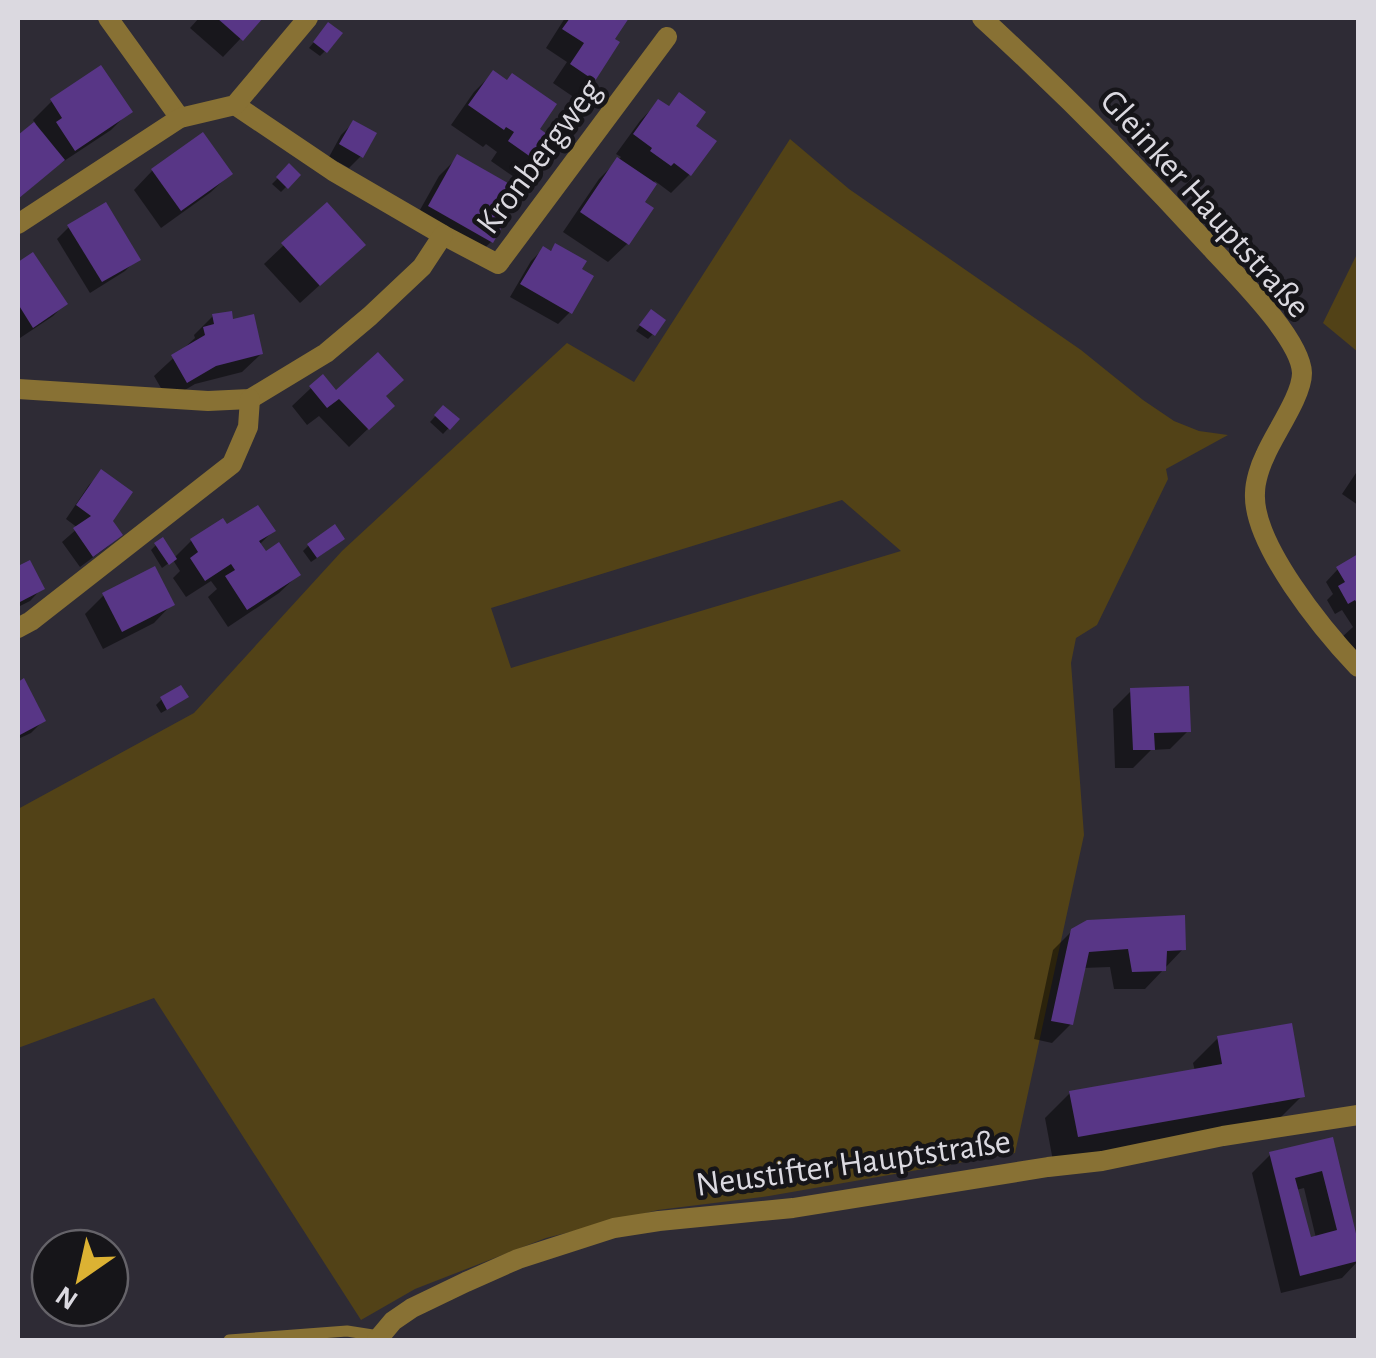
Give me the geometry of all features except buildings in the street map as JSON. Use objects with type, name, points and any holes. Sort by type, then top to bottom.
[{"type":"street","points":[[108,18],[180,118]]},
{"type":"street","points":[[18,224],[180,118],[234,105],[308,18]]},
{"type":"street","name":"Gleinker Hauptstraße","points":[[982,18],[1140,170],[1272,314],[1294,348],[1302,372],[1295,398],[1264,458],[1255,493],[1260,522],[1278,564],[1335,643],[1358,666]]},
{"type":"street","name":"Kronbergweg","points":[[234,105],[334,172],[498,264],[667,38]]},
{"type":"street","name":"Kronbergweg","points":[[250,400],[326,352],[370,316],[422,267],[443,235]]},
{"type":"street","points":[[18,388],[208,401],[250,400],[248,427],[232,464],[117,556],[18,628]]},
{"type":"street","name":"Neustifter Hauptstraße","points":[[378,1339],[393,1320],[466,1282],[518,1259],[614,1228],[793,1208],[1102,1161],[1358,1114]]},
{"type":"lane","name":"Neustifter Hauptstraße","points":[[229,1340],[348,1331],[364,1332],[378,1339]]},
{"type":"shaded area","points":[[790,139],[849,189],[1081,350],[1174,421],[1199,431],[1228,435],[1166,469],[1168,479],[1097,625],[1076,638],[1071,663],[1084,835],[1015,1153],[769,1196],[658,1210],[546,1238],[415,1289],[361,1320],[154,998],[18,1048],[18,809],[194,713],[342,551],[567,343],[634,382]],"holes":[[[842,500],[901,551],[511,668],[491,608]]]},
{"type":"shaded area","points":[[1358,252],[1358,352],[1323,323]]}]
